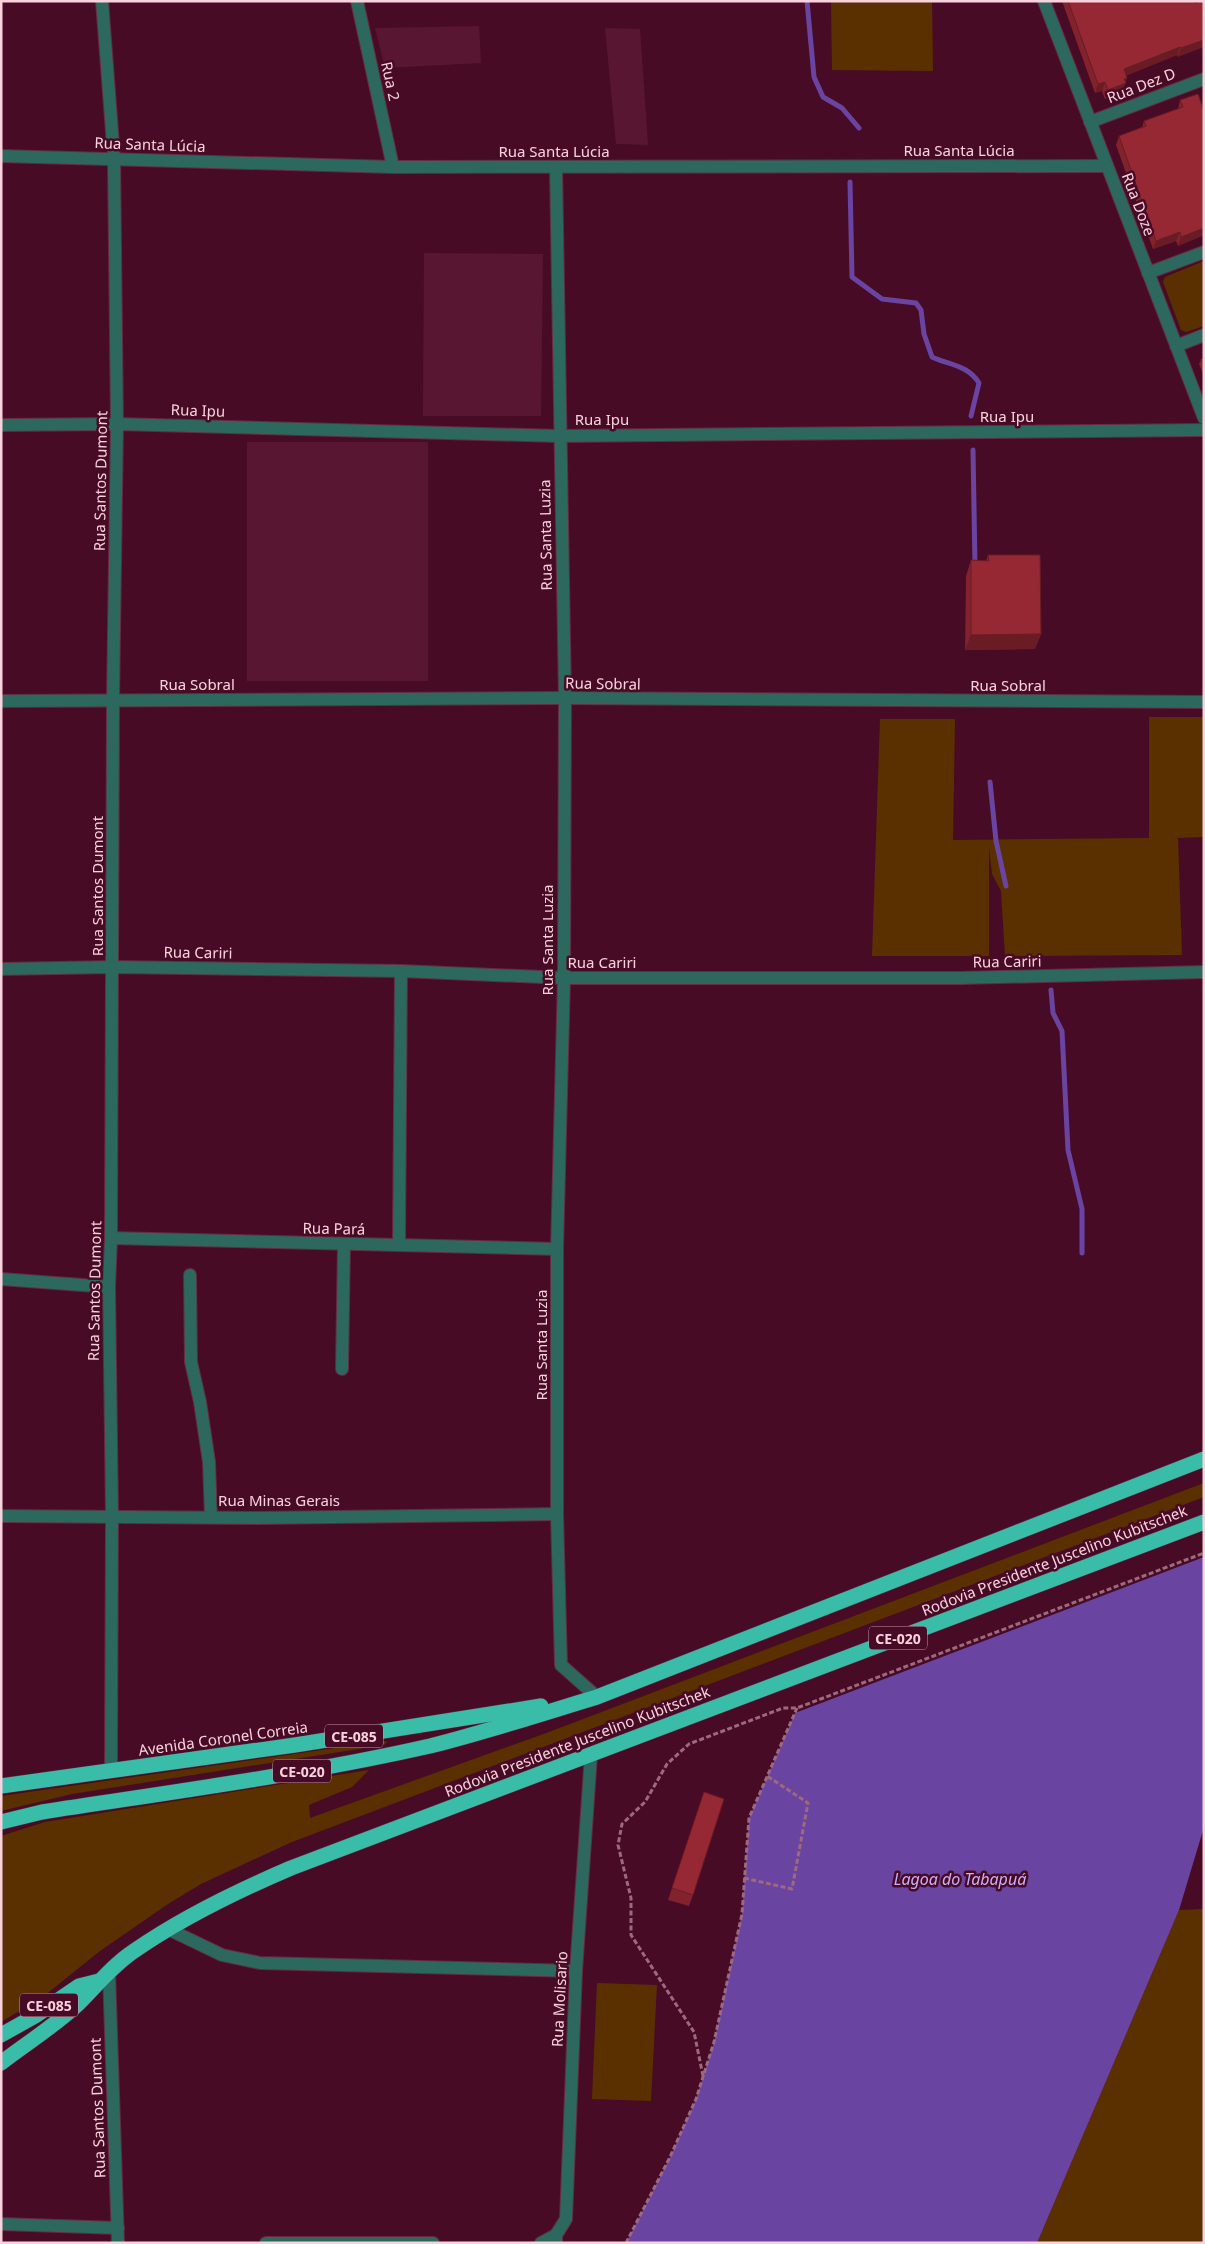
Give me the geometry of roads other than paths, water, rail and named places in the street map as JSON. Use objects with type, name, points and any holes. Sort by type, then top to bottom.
[{"type":"highway","name":"CE-020","points":[[1,1822],[42,1812],[282,1775],[394,1753],[515,1723],[597,1697],[1204,1459]]},
{"type":"highway","name":"Rodovia Presidente Juscelino Kubitschek","points":[[1,2063],[78,2004],[132,1952],[168,1929],[251,1885],[291,1868],[1204,1522]]},
{"type":"highway","name":"Avenida Coronel Correia","points":[[1,1786],[295,1746],[597,1697]]},
{"type":"highway","name":"CE-085","points":[[1,2035],[35,2016],[79,1986],[104,1977]]},
{"type":"street","name":"Rua Santos Dumont","points":[[102,1],[114,158],[117,424],[113,701],[111,1238],[109,1287],[112,1515],[111,1771]]},
{"type":"street","name":"Rua 2","points":[[357,1],[393,167]]},
{"type":"street","name":"Rua Doze","points":[[1044,1],[1204,418]]},
{"type":"street","name":"Rua Dez D","points":[[1090,122],[1204,79]]},
{"type":"street","name":"Rua Santa Lúcia","points":[[1,156],[393,167],[1107,166]]},
{"type":"street","name":"Rua Santa Luzia","points":[[556,167],[559,436],[565,698],[564,978],[557,1249],[557,1514],[561,1665],[597,1697]]},
{"type":"street","points":[[1148,273],[1204,252]]},
{"type":"street","points":[[1176,346],[1204,335]]},
{"type":"street","name":"Rua Ipu","points":[[1,425],[117,424],[559,436],[1204,430]]},
{"type":"street","name":"Rua Sobral","points":[[1,702],[565,698],[1204,702]]},
{"type":"street","name":"Rua Cariri","points":[[1,969],[113,967],[400,971],[564,978],[961,978],[1204,972]]},
{"type":"street","points":[[399,1245],[400,971]]},
{"type":"street","name":"Rua Pará","points":[[111,1238],[557,1249]]},
{"type":"street","points":[[342,1369],[344,1244]]},
{"type":"street","points":[[190,1275],[190,1355],[208,1447],[211,1517]]},
{"type":"street","points":[[1,1279],[109,1287]]},
{"type":"street","name":"Rua Minas Gerais","points":[[1,1516],[112,1515],[211,1517],[557,1514]]},
{"type":"street","name":"Rua Molisario","points":[[556,2239],[566,2219],[576,1971],[591,1755]]},
{"type":"street","points":[[168,1929],[222,1955],[260,1963],[576,1971]]},
{"type":"street","name":"Rua Santos Dumont","points":[[104,1977],[118,2243]]},
{"type":"street","points":[[1,2224],[118,2228]]},
{"type":"street","points":[[541,2243],[556,2239]]},
{"type":"street","points":[[266,2243],[433,2243]]},
{"type":"water","name":"Lagoa do Tabapuá","points":[[1204,1557],[1204,1827],[1179,1910],[1037,2243],[626,2243],[670,2157],[696,2099],[714,2042],[742,1914],[749,1818],[795,1713]]},
{"type":"waterway","points":[[807,1],[814,77],[823,97],[842,108],[859,128]]},
{"type":"waterway","points":[[850,182],[852,277],[882,299],[916,303],[921,310],[924,334],[932,357],[964,369],[975,377],[979,383],[971,416]]},
{"type":"waterway","points":[[973,450],[975,566]]},
{"type":"waterway","points":[[990,782],[996,841],[1006,886]]},
{"type":"waterway","points":[[1051,990],[1053,1013],[1062,1031],[1068,1150],[1082,1209],[1082,1253]]}]
